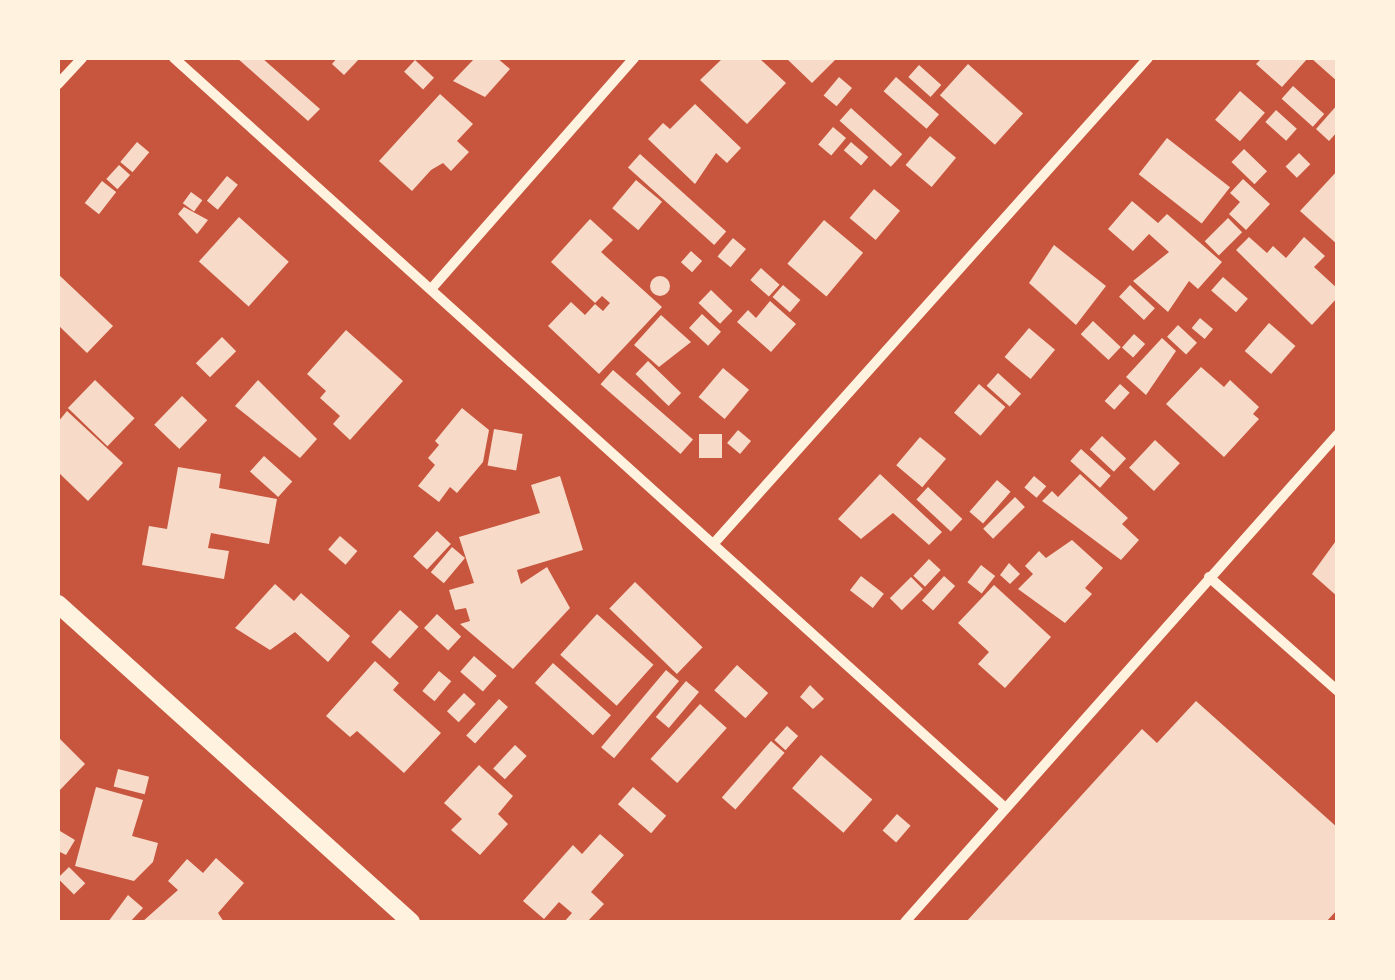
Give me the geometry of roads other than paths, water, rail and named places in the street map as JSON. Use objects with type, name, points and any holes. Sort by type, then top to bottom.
[{"type":"street","points":[[58,84],[82,58]]},
{"type":"street","points":[[174,58],[716,540],[1003,806]]},
{"type":"street","points":[[432,288],[634,58]]},
{"type":"street","points":[[716,540],[1148,58]]},
{"type":"street","points":[[905,922],[1003,806],[1338,434]]},
{"type":"street","points":[[1209,577],[1338,692]]},
{"type":"street","points":[[58,604],[411,922]]}]
